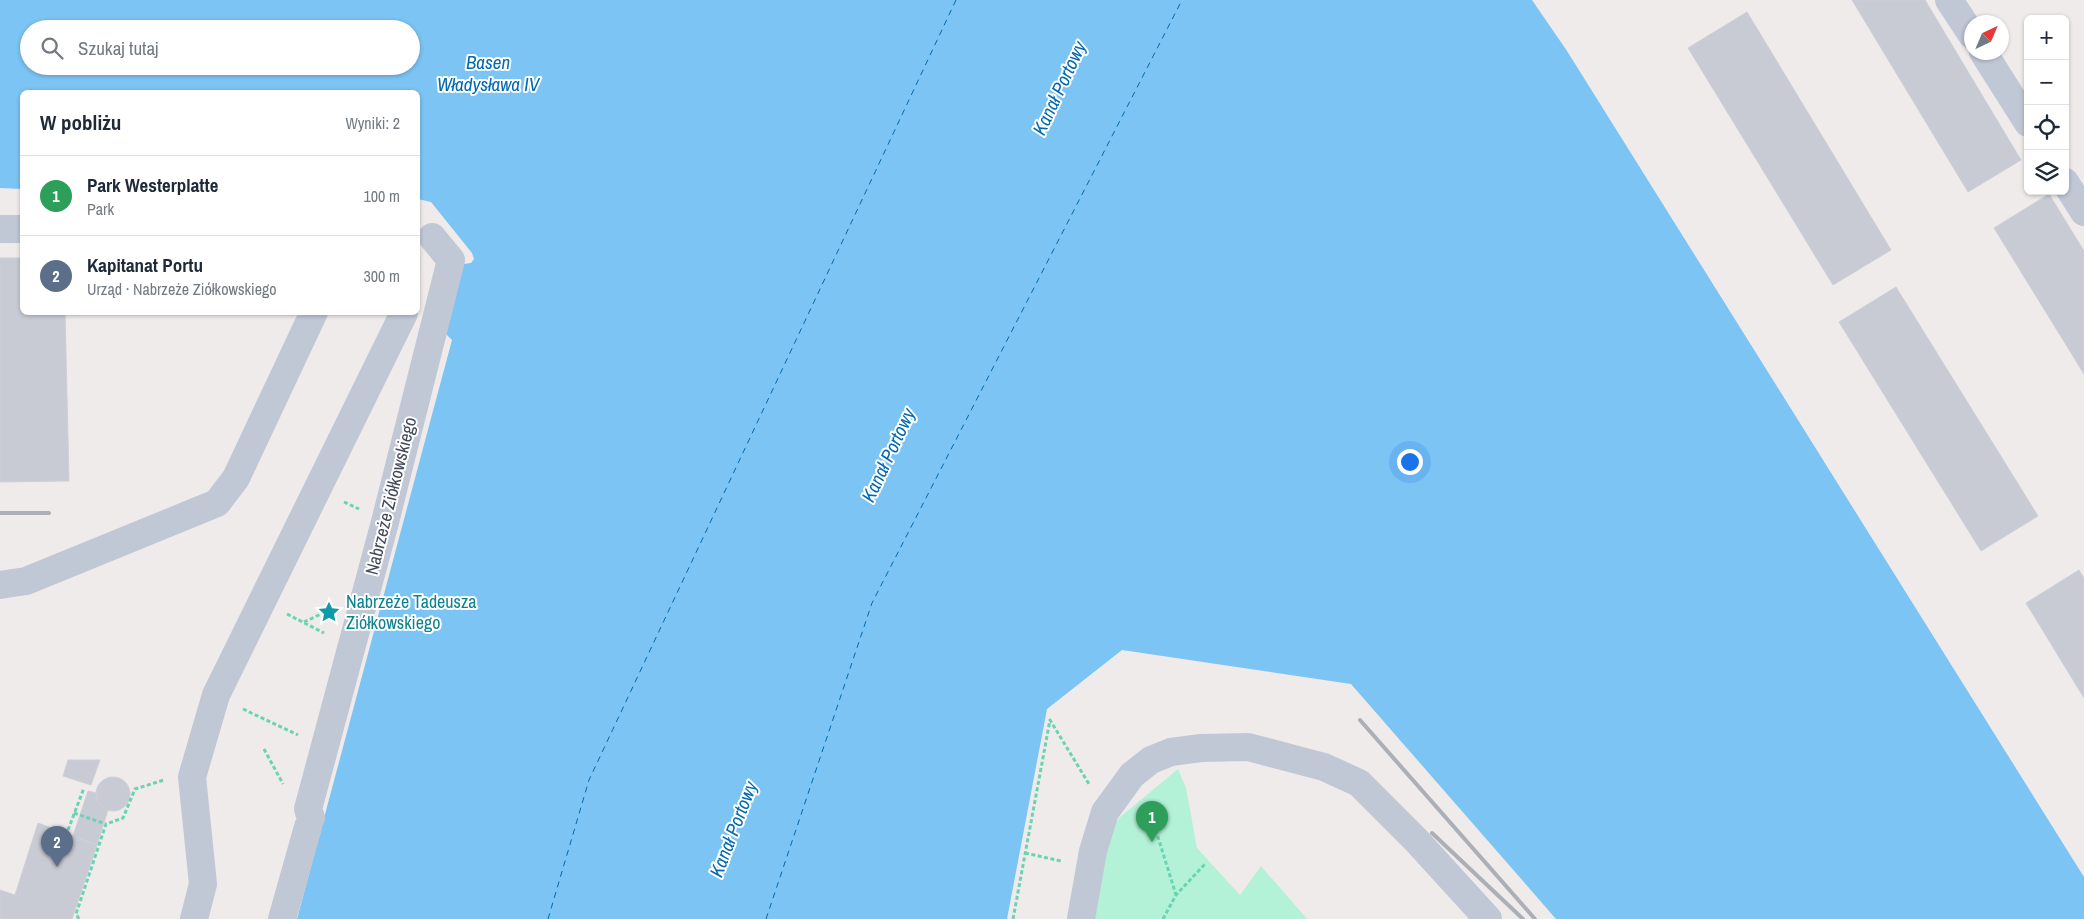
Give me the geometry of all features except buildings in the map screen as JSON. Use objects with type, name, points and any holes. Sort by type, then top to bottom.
[{"type":"street","points":[[1949,0],[1964,23]]},
{"type":"street","points":[[1988,60],[2024,118]]},
{"type":"street","points":[[2069,188],[2084,212]]},
{"type":"street","points":[[0,229],[20,229]]},
{"type":"street","name":"Nabrzeże Ziółkowskiego","points":[[282,919],[310,823],[308,809],[385,522],[451,260],[432,237]]},
{"type":"street","points":[[0,585],[26,581],[217,503],[236,478],[313,315]]},
{"type":"street","points":[[194,919],[202,884],[192,777],[216,695],[403,315]]},
{"type":"street","points":[[1080,919],[1090,867],[1105,812],[1132,775],[1151,760],[1171,752],[1201,748],[1248,747],[1324,767],[1360,783],[1416,840],[1488,919]]},
{"type":"path","points":[[317,488],[385,522]]},
{"type":"path","points":[[261,602],[352,646]]},
{"type":"path","points":[[303,622],[322,614]]},
{"type":"path","points":[[216,695],[324,748]]},
{"type":"path","points":[[1013,919],[1050,720],[1105,812]]},
{"type":"path","points":[[68,830],[84,788]]},
{"type":"path","points":[[74,813],[106,824],[123,818],[134,792]]},
{"type":"path","points":[[1148,805],[1176,895]]},
{"type":"path","points":[[79,919],[76,914],[106,824]]},
{"type":"path","points":[[1025,854],[1090,867]]},
{"type":"path","points":[[1163,919],[1176,895],[1205,864]]},
{"type":"green space","points":[[1178,769],[1186,788],[1197,848],[1240,895],[1261,866],[1307,919],[1093,919],[1108,836],[1119,818]]},
{"type":"water","points":[[0,0],[1532,0],[1567,51],[2084,877],[2084,919],[1556,919],[1351,684],[1122,650],[1047,709],[1007,919],[297,919],[452,340],[441,329],[457,265],[471,263],[474,259],[472,253],[431,202],[420,199],[420,90],[20,90],[20,189],[0,188]]},
{"type":"ferry route","points":[[548,919],[589,780],[956,0]]},
{"type":"ferry route","points":[[766,919],[872,603],[1182,0]]},
{"type":"railway","points":[[0,513],[49,513]]},
{"type":"railway","points":[[1360,720],[1535,919]]},
{"type":"railway","points":[[1432,833],[1523,919]]},
{"type":"place","name":"Nabrzeże Tadeusza Ziółkowskiego","points":[[329,612]]},
{"type":"place","name":"Park Westerplatte","points":[[1152,842]]},
{"type":"place","name":"Kapitanat Portu","points":[[57,867]]},
{"type":"water label","name":"Basen Władysława IV","points":[[488,73]]},
{"type":"water label","name":"Kanał Portowy","points":[[1059,88]]},
{"type":"water label","name":"Kanał Portowy","points":[[888,455]]},
{"type":"water label","name":"Kanał Portowy","points":[[733,829]]}]
